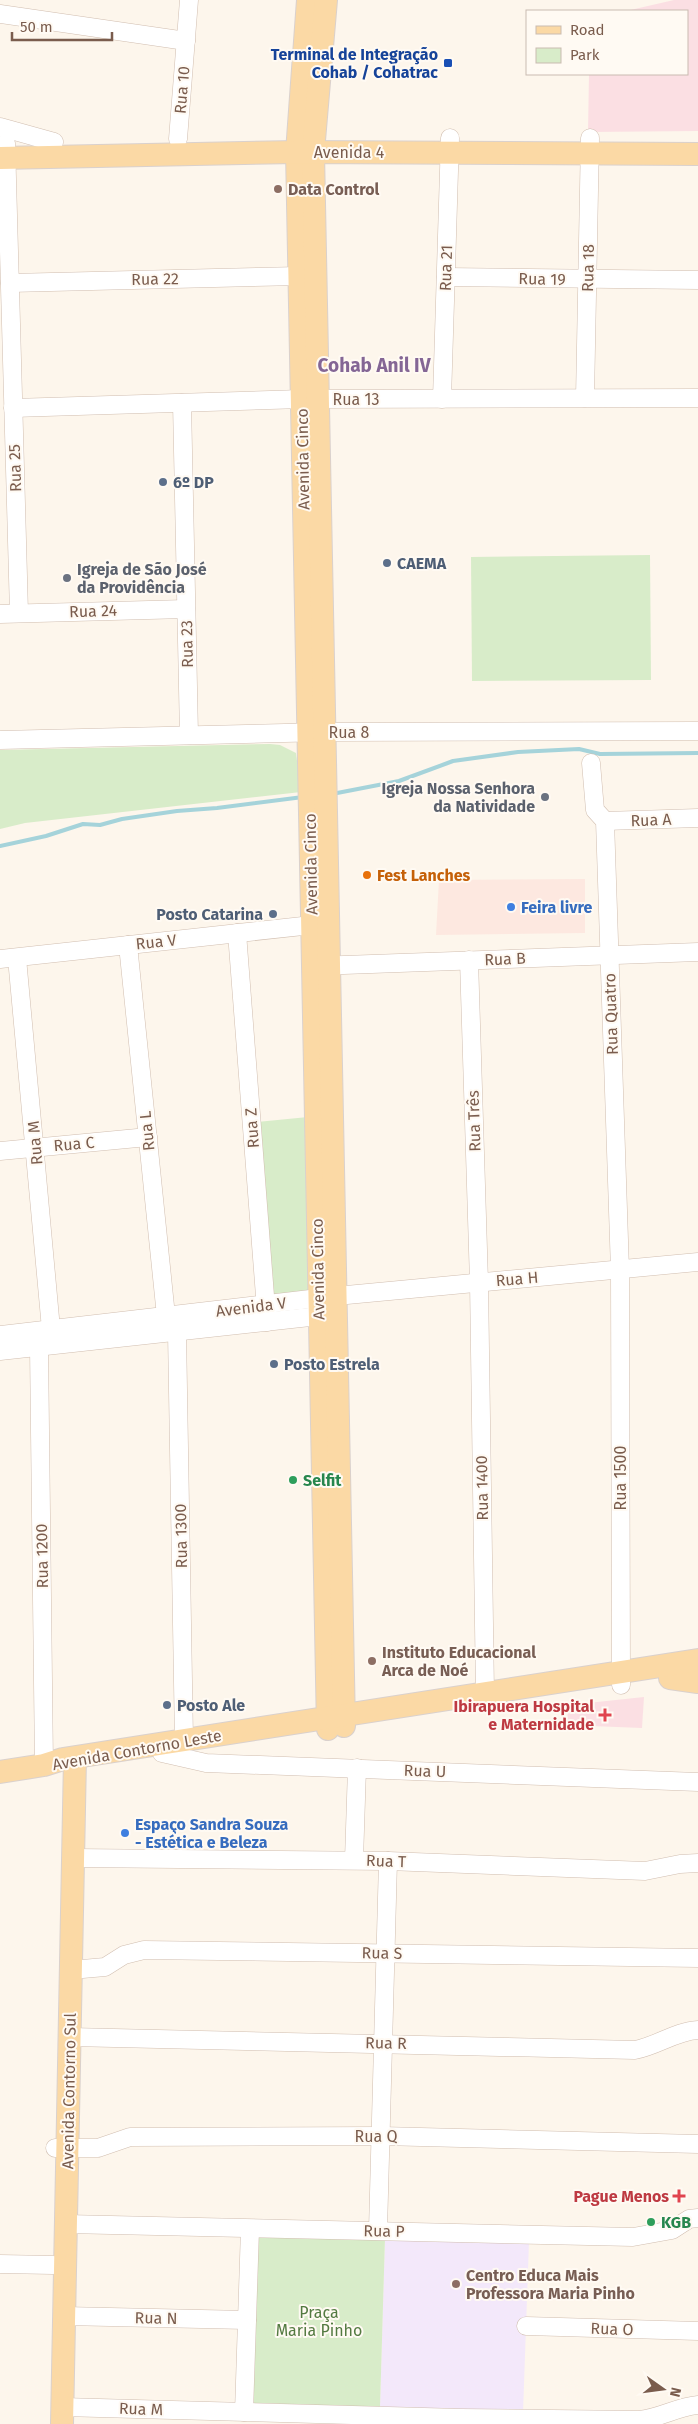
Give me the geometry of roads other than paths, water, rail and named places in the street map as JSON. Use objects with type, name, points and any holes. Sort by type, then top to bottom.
[{"type":"main road","name":"Avenida Cinco","points":[[308,0],[306,144],[310,400],[318,766],[325,1304],[335,1722]]},
{"type":"main road","name":"Avenida Cinco","points":[[310,400],[300,276],[306,144],[326,0]]},
{"type":"main road","name":"Avenida 4","points":[[3,146],[306,144],[634,146],[698,139]]},
{"type":"main road","name":"Avenida 4","points":[[3,146],[54,142],[178,140],[306,144]]},
{"type":"main road","name":"Avenida 4","points":[[634,146],[698,154]]},
{"type":"main road","name":"Avenida Cinco","points":[[319,829],[312,925],[321,966]]},
{"type":"main road","name":"Avenida Contorno Leste","points":[[0,1772],[621,1679],[698,1660]]},
{"type":"main road","name":"Avenida Contorno Leste","points":[[161,1748],[184,1740],[335,1722],[485,1693],[621,1679],[670,1678],[698,1674]]},
{"type":"main road","points":[[670,1678],[698,1682]]},
{"type":"main road","name":"Avenida Contorno Sul","points":[[58,2418],[53,2265],[70,2037],[74,1858],[64,1763]]},
{"type":"main road","name":"Avenida Contorno Sul","points":[[58,2418],[64,2316],[66,2224],[61,2148],[64,1763]]},
{"type":"street","name":"Rua 10","points":[[178,140],[190,0]]},
{"type":"street","points":[[0,14],[186,41]]},
{"type":"street","name":"Rua 21","points":[[442,399],[450,145]]},
{"type":"street","name":"Rua 25","points":[[3,146],[10,283],[19,613]]},
{"type":"street","name":"Rua 18","points":[[585,398],[590,146]]},
{"type":"street","name":"Rua 22","points":[[10,283],[300,276]]},
{"type":"street","name":"Rua 19","points":[[446,277],[698,280]]},
{"type":"street","name":"Rua 13","points":[[13,408],[310,400],[698,398]]},
{"type":"street","name":"Rua 23","points":[[182,403],[189,735]]},
{"type":"street","name":"Rua 24","points":[[0,614],[186,609]]},
{"type":"street","name":"Rua 8","points":[[0,740],[317,732],[698,732]]},
{"type":"street","name":"Rua Quatro","points":[[591,763],[595,810],[604,821],[620,1270]]},
{"type":"street","name":"Rua A","points":[[604,821],[698,818]]},
{"type":"street","name":"Rua V","points":[[8,958],[312,925]]},
{"type":"street","name":"Rua Z","points":[[237,933],[266,1313]]},
{"type":"street","name":"Rua L","points":[[128,945],[166,1316]]},
{"type":"street","name":"Rua B","points":[[321,966],[698,952]]},
{"type":"street","name":"Rua M","points":[[8,958],[35,1148],[52,1329]]},
{"type":"street","name":"Rua Três","points":[[469,960],[479,1282]]},
{"type":"street","name":"Rua C","points":[[0,1151],[148,1137]]},
{"type":"street","name":"Rua H","points":[[325,1304],[479,1282],[698,1262]]},
{"type":"street","name":"Rua 1500","points":[[620,1270],[621,1679]]},
{"type":"street","name":"Rua 1400","points":[[479,1282],[485,1693]]},
{"type":"street","name":"Avenida V","points":[[0,1351],[176,1332],[266,1313],[325,1304]]},
{"type":"street","name":"Avenida V","points":[[0,1335],[166,1316],[266,1313]]},
{"type":"street","name":"Rua 1300","points":[[176,1332],[184,1740]]},
{"type":"street","name":"Rua 1200","points":[[39,1347],[64,1763]]},
{"type":"street","name":"Rua U","points":[[161,1748],[206,1763],[698,1782]]},
{"type":"street","points":[[354,1860],[357,1768]]},
{"type":"street","name":"Rua T","points":[[74,1858],[354,1860],[645,1872],[680,1864],[698,1863]]},
{"type":"street","points":[[378,2230],[388,1861]]},
{"type":"street","name":"Rua S","points":[[71,1970],[105,1967],[124,1955],[144,1950],[698,1958]]},
{"type":"street","name":"Rua R","points":[[70,2037],[635,2050],[661,2043],[688,2031],[698,2030]]},
{"type":"street","name":"Rua Q","points":[[61,2148],[98,2148],[130,2138],[381,2136],[698,2144]]},
{"type":"street","name":"Rua P","points":[[66,2224],[250,2230],[378,2230],[634,2237],[672,2230],[689,2219],[698,2218]]},
{"type":"street","points":[[244,2412],[250,2230]]},
{"type":"street","points":[[0,2264],[53,2265]]},
{"type":"street","name":"Rua N","points":[[64,2316],[247,2320]]},
{"type":"street","name":"Rua O","points":[[526,2326],[698,2331]]},
{"type":"street","name":"Rua M","points":[[58,2418],[244,2412],[375,2420],[639,2420],[655,2418],[680,2408],[698,2405]]},
{"type":"waterway","points":[[332,794],[399,781],[453,761],[518,752],[579,749],[600,754],[698,753]]},
{"type":"waterway","points":[[0,846],[46,836],[83,824],[100,825],[122,819],[177,811],[303,797]]},
{"type":"place","name":"Terminal de Integração Cohab / Cohatrac","points":[[448,63]]},
{"type":"place","name":"Data Control","points":[[278,189]]},
{"type":"place","name":"6º DP","points":[[163,482]]},
{"type":"place","name":"CAEMA","points":[[387,563]]},
{"type":"place","name":"Igreja de São José da Providência","points":[[67,578]]},
{"type":"place","name":"Igreja Nossa Senhora da Natividade","points":[[545,797]]},
{"type":"place","name":"Fest Lanches","points":[[367,875]]},
{"type":"place","name":"Feira livre","points":[[511,907]]},
{"type":"place","name":"Posto Catarina","points":[[273,914]]},
{"type":"place","name":"Posto Estrela","points":[[274,1364]]},
{"type":"place","name":"Selfit","points":[[293,1480]]},
{"type":"place","name":"Instituto Educacional Arca de Noé","points":[[372,1661]]},
{"type":"place","name":"Posto Ale","points":[[167,1705]]},
{"type":"place","name":"Ibirapuera Hospital e Maternidade","points":[[605,1715]]},
{"type":"place","name":"Espaço Sandra Souza - Estética e Beleza","points":[[125,1833]]},
{"type":"place","name":"Pague Menos","points":[[679,2196]]},
{"type":"place","name":"KGB","points":[[651,2222]]},
{"type":"place","name":"Centro Educa Mais Professora Maria Pinho","points":[[456,2284]]},
{"type":"district","name":"Cohab Anil IV","points":[[374,365]]},
{"type":"park label","name":"Praça Maria Pinho","points":[[319,2321]]}]
